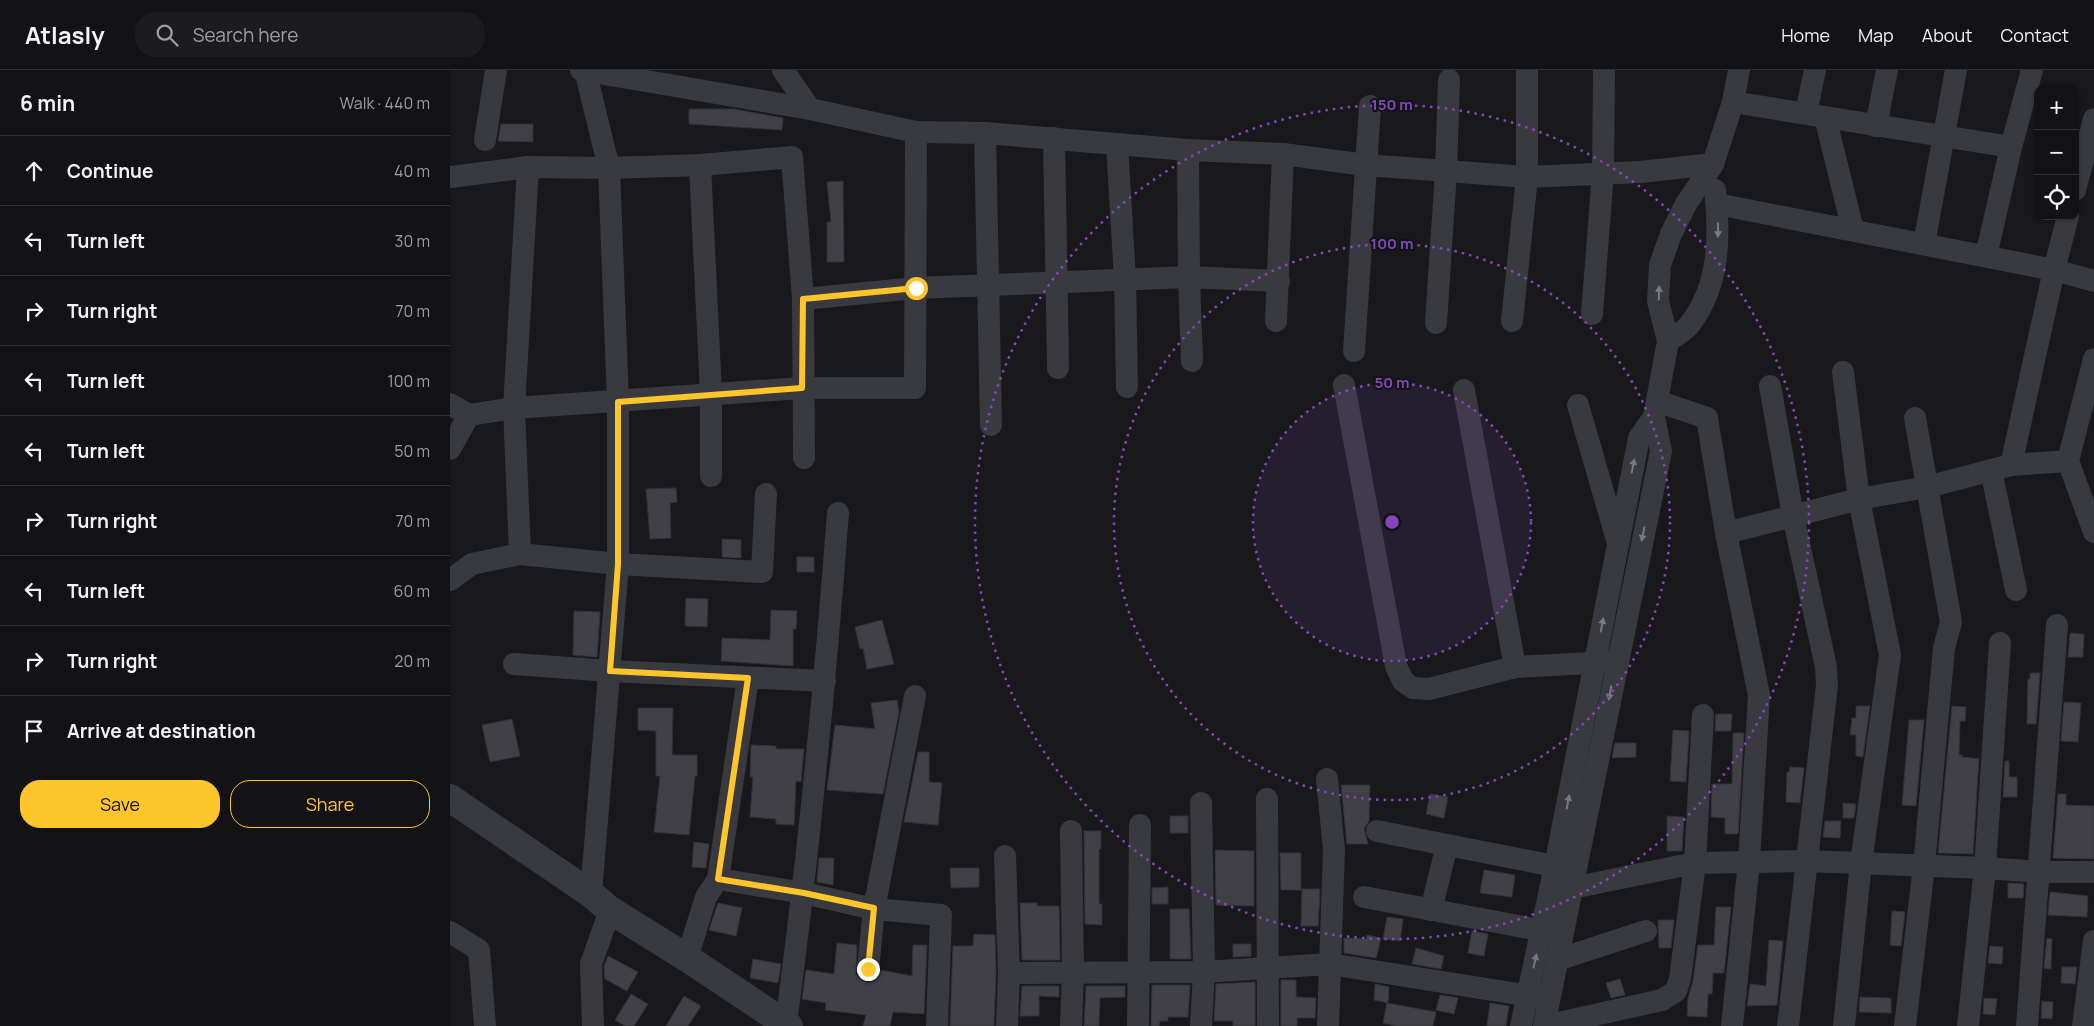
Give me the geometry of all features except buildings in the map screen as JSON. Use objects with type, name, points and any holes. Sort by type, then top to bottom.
[{"type":"street","points":[[485,140],[496,70]]},
{"type":"street","points":[[593,1026],[591,964],[600,902],[610,671],[618,564],[618,402],[609,168],[584,70],[810,109],[916,132],[985,133],[1188,150],[1283,154],[1366,165],[1527,177],[1640,172],[1712,164]]},
{"type":"street","points":[[783,70],[810,109]]},
{"type":"street","points":[[1512,322],[1527,177],[1527,70]]},
{"type":"street","points":[[1592,314],[1603,173],[1604,70]]},
{"type":"street","points":[[1606,662],[1632,584],[1661,450],[1656,409],[1668,341],[1658,301],[1660,265],[1671,234],[1686,204],[1712,164],[1734,102],[1739,70]]},
{"type":"street","points":[[1815,70],[1815,115],[1853,230]]},
{"type":"street","points":[[1876,126],[1887,70]]},
{"type":"street","points":[[1924,244],[1956,70]]},
{"type":"street","points":[[1986,256],[2011,147],[2032,70]]},
{"type":"street","points":[[1436,323],[1450,80]]},
{"type":"street","points":[[1734,102],[1944,138],[2011,147]]},
{"type":"street","points":[[1354,351],[1370,106]]},
{"type":"street","points":[[2079,175],[2094,119]]},
{"type":"street","points":[[450,404],[470,415],[514,408],[802,388],[915,388],[916,132]]},
{"type":"street","points":[[985,133],[991,425]]},
{"type":"street","points":[[1054,138],[1058,368]]},
{"type":"street","points":[[1117,144],[1125,279],[1127,387]]},
{"type":"street","points":[[1188,150],[1192,361]]},
{"type":"street","points":[[1276,321],[1283,154]]},
{"type":"street","points":[[450,177],[528,167],[609,168],[700,165],[792,157],[803,299],[802,388],[804,458]]},
{"type":"street","points":[[1668,341],[1689,326],[1709,290],[1718,254],[1717,204],[1712,164]]},
{"type":"street","points":[[700,165],[711,394],[711,476]]},
{"type":"street","points":[[520,554],[514,408],[528,167]]},
{"type":"street","points":[[1717,204],[1986,256],[2054,270],[2094,281]]},
{"type":"street","points":[[2016,590],[2001,467],[2067,220]]},
{"type":"street","points":[[803,299],[916,288],[988,284],[1189,278],[1279,281]]},
{"type":"street","points":[[2094,359],[2068,461],[2094,532]]},
{"type":"street","points":[[1843,372],[1859,499],[1890,655],[1861,863],[1844,1026]]},
{"type":"street","points":[[1344,385],[1396,666],[1403,681],[1413,688],[1429,689],[1515,667],[1606,662]]},
{"type":"street","points":[[1770,386],[1793,516],[1826,667],[1827,685],[1788,1026]]},
{"type":"street","points":[[1464,390],[1515,667]]},
{"type":"street","points":[[1578,405],[1618,543],[1632,584]]},
{"type":"street","points":[[1656,409],[1707,418],[1726,533],[1760,695],[1749,862],[1732,1026]]},
{"type":"street","points":[[1656,409],[1638,438],[1618,543],[1606,662],[1568,875],[1552,932],[1538,997],[1544,1026],[1662,1000],[1676,991],[1680,979],[1694,863],[1703,715]]},
{"type":"street","points":[[450,449],[470,415]]},
{"type":"street","points":[[1905,1026],[1924,866],[1944,648],[1951,622],[1915,418]]},
{"type":"street","points":[[1726,533],[1859,499],[1927,486],[2001,467],[2068,461]]},
{"type":"street","points":[[450,580],[472,564],[520,554],[618,564],[762,572],[766,494]]},
{"type":"street","points":[[450,798],[600,902],[788,1025],[804,893],[825,681],[838,513]]},
{"type":"street","points":[[2027,1026],[2057,625]]},
{"type":"street","points":[[1968,1026],[1985,868],[2000,643]]},
{"type":"street","points":[[514,664],[610,671],[825,681]]},
{"type":"street","points":[[687,958],[706,897],[718,879],[748,678]]},
{"type":"street","points":[[868,969],[874,908],[915,696]]},
{"type":"street","points":[[1327,778],[1334,850],[1330,964],[1333,1025]]},
{"type":"street","points":[[1267,799],[1268,1026]]},
{"type":"street","points":[[1201,803],[1204,972],[1202,1026]]},
{"type":"street","points":[[1138,1026],[1140,825]]},
{"type":"street","points":[[1071,831],[1073,972],[1071,1026]]},
{"type":"street","points":[[1377,831],[1447,845],[1568,875],[1694,863],[1807,861],[2040,872],[2094,872]]},
{"type":"street","points":[[1431,910],[1447,845]]},
{"type":"street","points":[[1005,856],[1009,973],[1008,1026]]},
{"type":"street","points":[[718,879],[804,893],[874,908],[941,915],[937,1026]]},
{"type":"street","points":[[1364,898],[1552,932]]},
{"type":"street","points":[[1557,960],[1646,931]]},
{"type":"street","points":[[450,932],[479,950],[484,1026]]},
{"type":"street","points":[[1521,1026],[1557,960],[1552,932]]},
{"type":"street","points":[[2083,1026],[2094,941]]},
{"type":"street","points":[[1009,973],[1204,972],[1330,964],[1538,997]]},
{"type":"route","points":[[868,969],[874,908],[804,893],[718,879],[748,678],[610,671],[618,564],[618,402],[802,388],[803,299],[916,288]]}]
